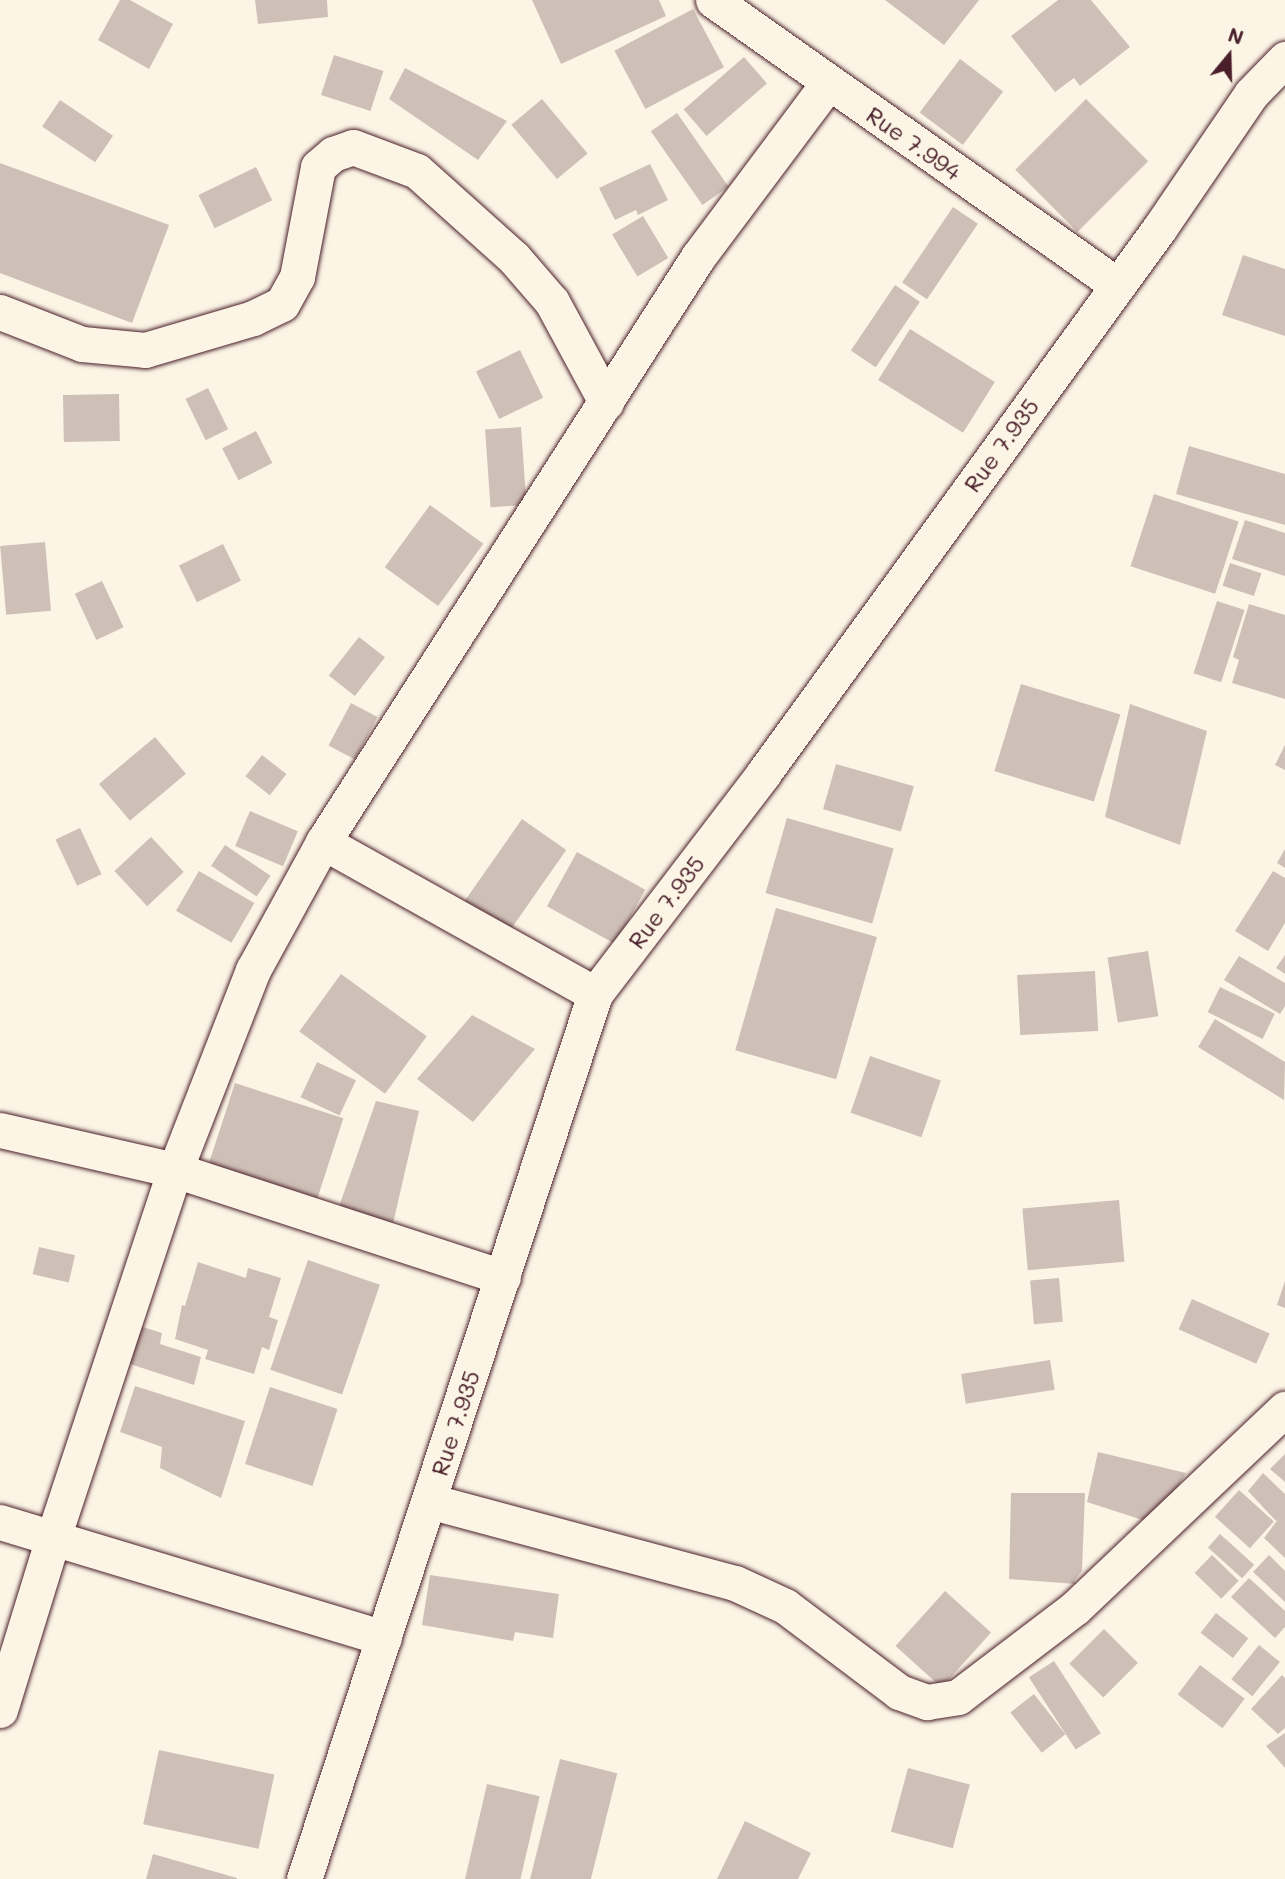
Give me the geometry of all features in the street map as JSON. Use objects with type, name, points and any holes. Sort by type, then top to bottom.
[{"type":"street","name":"Rue 7.994","points":[[713,0],[1117,285]]},
{"type":"street","name":"Rue 7.935","points":[[304,1879],[595,994],[763,774],[1117,285],[1251,94],[1285,59]]},
{"type":"street","points":[[0,1710],[53,1538],[175,1170],[253,970],[323,842],[698,257],[828,83]]},
{"type":"street","points":[[0,313],[82,344],[145,350],[253,318],[282,304],[297,277],[318,167],[332,153],[353,148],[417,171],[514,258],[552,302],[606,402]]},
{"type":"street","points":[[323,842],[595,994]]},
{"type":"street","points":[[0,1130],[175,1170],[503,1276]]},
{"type":"street","points":[[429,1501],[734,1583],[785,1606],[899,1692],[927,1702],[958,1697],[1076,1607],[1285,1409]]},
{"type":"street","points":[[0,1522],[384,1638]]},
{"type":"building","points":[[120,0],[130,0],[173,24],[149,69],[98,40]]},
{"type":"building","points":[[255,0],[327,0],[328,17],[258,24]]},
{"type":"building","points":[[532,0],[659,0],[666,16],[561,64]]},
{"type":"building","points":[[885,0],[979,0],[944,45]]},
{"type":"building","points":[[1058,0],[1091,0],[1130,47],[1080,86],[1074,78],[1055,92],[1011,36]]},
{"type":"building","points":[[693,9],[724,67],[645,109],[614,51]]},
{"type":"building","points":[[334,55],[383,71],[370,111],[321,95]]},
{"type":"building","points":[[744,57],[767,83],[707,136],[684,109]]},
{"type":"building","points":[[960,59],[1003,91],[963,145],[920,113]]},
{"type":"building","points":[[405,68],[507,121],[478,160],[389,99]]},
{"type":"building","points":[[542,99],[588,153],[557,179],[511,125]]},
{"type":"building","points":[[1086,99],[1148,161],[1078,232],[1015,170]]},
{"type":"building","points":[[60,100],[113,136],[95,162],[42,127]]},
{"type":"building","points":[[677,113],[729,187],[702,205],[651,131]]},
{"type":"building","points":[[0,163],[169,225],[132,323],[0,273]]},
{"type":"building","points":[[650,164],[668,200],[638,215],[636,210],[615,220],[599,188]]},
{"type":"building","points":[[256,167],[272,200],[215,228],[198,195]]},
{"type":"building","points":[[953,207],[978,224],[927,299],[902,282]]},
{"type":"building","points":[[643,216],[668,258],[637,277],[612,235]]},
{"type":"building","points":[[1243,255],[1285,269],[1285,336],[1222,315]]},
{"type":"building","points":[[895,285],[920,302],[876,367],[851,350]]},
{"type":"building","points":[[910,329],[995,382],[963,433],[878,380]]},
{"type":"building","points":[[520,350],[543,398],[499,419],[476,371]]},
{"type":"building","points":[[208,388],[228,429],[206,440],[186,399]]},
{"type":"building","points":[[119,394],[120,441],[64,442],[63,395]]},
{"type":"building","points":[[521,427],[526,505],[491,507],[485,430]]},
{"type":"building","points":[[256,431],[272,463],[238,480],[222,448]]},
{"type":"building","points":[[1189,446],[1285,474],[1285,525],[1176,494]]},
{"type":"building","points":[[1154,494],[1239,522],[1215,594],[1131,566]]},
{"type":"building","points":[[430,505],[483,544],[438,606],[385,567]]},
{"type":"building","points":[[1245,520],[1285,533],[1285,576],[1232,559]]},
{"type":"building","points":[[45,542],[51,611],[6,615],[0,546]]},
{"type":"building","points":[[223,544],[241,581],[197,602],[179,565]]},
{"type":"building","points":[[1230,563],[1261,573],[1254,596],[1223,586]]},
{"type":"building","points":[[102,581],[124,627],[96,640],[75,594]]},
{"type":"building","points":[[1217,601],[1245,610],[1221,682],[1194,673]]},
{"type":"building","points":[[1249,604],[1285,615],[1285,699],[1232,683],[1239,660],[1233,657]]},
{"type":"building","points":[[359,637],[385,657],[355,696],[329,676]]},
{"type":"building","points":[[1021,684],[1120,714],[1094,801],[994,771]]},
{"type":"building","points":[[351,703],[377,717],[355,759],[328,745]]},
{"type":"building","points":[[1130,704],[1207,731],[1180,845],[1105,817]]},
{"type":"building","points":[[155,737],[186,774],[130,821],[99,784]]},
{"type":"building","points":[[1285,745],[1285,770],[1275,765]]},
{"type":"building","points":[[262,755],[286,774],[270,795],[245,776]]},
{"type":"building","points":[[836,764],[914,786],[901,832],[823,809]]},
{"type":"building","points":[[250,811],[298,831],[283,866],[235,846]]},
{"type":"building","points":[[787,818],[894,849],[872,924],[766,893]]},
{"type":"building","points":[[522,819],[566,850],[506,936],[462,905]]},
{"type":"building","points":[[80,828],[102,874],[77,886],[56,839]]},
{"type":"building","points":[[151,837],[184,872],[147,906],[114,871]]},
{"type":"building","points":[[225,845],[271,876],[257,896],[211,866]]},
{"type":"building","points":[[1285,849],[1285,868],[1277,863]]},
{"type":"building","points":[[577,852],[645,890],[615,944],[547,906]]},
{"type":"building","points":[[199,871],[254,903],[231,943],[176,911]]},
{"type":"building","points":[[1273,871],[1285,878],[1285,923],[1268,951],[1235,931]]},
{"type":"building","points":[[776,908],[877,937],[836,1079],[735,1050]]},
{"type":"building","points":[[1148,951],[1158,1016],[1118,1023],[1108,957]]},
{"type":"building","points":[[1285,955],[1285,974],[1276,968]]},
{"type":"building","points":[[1239,956],[1285,983],[1285,1006],[1280,1014],[1224,980]]},
{"type":"building","points":[[1095,971],[1098,1031],[1020,1035],[1017,975]]},
{"type":"building","points":[[341,974],[427,1036],[385,1094],[299,1031]]},
{"type":"building","points":[[1220,987],[1275,1014],[1263,1039],[1208,1012]]},
{"type":"building","points":[[472,1015],[535,1049],[473,1122],[417,1079]]},
{"type":"building","points":[[1215,1019],[1285,1062],[1284,1100],[1198,1047]]},
{"type":"building","points":[[870,1056],[941,1080],[921,1137],[850,1113]]},
{"type":"building","points":[[317,1062],[356,1080],[339,1116],[301,1097]]},
{"type":"building","points":[[235,1083],[343,1118],[317,1198],[209,1163]]},
{"type":"building","points":[[376,1101],[419,1111],[391,1232],[335,1218]]},
{"type":"building","points":[[1119,1200],[1124,1262],[1028,1270],[1022,1208]]},
{"type":"building","points":[[39,1247],[75,1255],[69,1283],[33,1274]]},
{"type":"building","points":[[308,1260],[380,1285],[342,1394],[270,1370]]},
{"type":"building","points":[[198,1262],[246,1278],[248,1268],[281,1278],[269,1317],[278,1320],[269,1350],[262,1347],[254,1374],[205,1359],[208,1350],[175,1339],[182,1305],[185,1306]]},
{"type":"building","points":[[1059,1278],[1063,1322],[1034,1324],[1030,1281]]},
{"type":"building","points":[[1285,1281],[1285,1308],[1277,1305]]},
{"type":"building","points":[[1192,1299],[1270,1334],[1256,1364],[1179,1329]]},
{"type":"building","points":[[130,1323],[162,1333],[160,1344],[201,1357],[194,1385],[118,1360]]},
{"type":"building","points":[[1050,1360],[1055,1390],[966,1404],[961,1374]]},
{"type":"building","points":[[135,1386],[245,1421],[221,1498],[160,1468],[162,1447],[120,1432]]},
{"type":"building","points":[[270,1387],[338,1409],[312,1486],[245,1464]]},
{"type":"building","points":[[1098,1452],[1186,1473],[1155,1524],[1087,1502]]},
{"type":"building","points":[[1285,1454],[1285,1482],[1270,1469]]},
{"type":"building","points":[[1263,1473],[1285,1494],[1285,1558],[1264,1538],[1279,1518],[1276,1521],[1248,1491]]},
{"type":"building","points":[[1239,1490],[1274,1521],[1250,1548],[1215,1517]]},
{"type":"building","points":[[1011,1493],[1085,1493],[1082,1571],[1074,1581],[1076,1584],[1009,1579]]},
{"type":"building","points":[[1220,1534],[1254,1565],[1242,1578],[1208,1547]]},
{"type":"building","points":[[1212,1555],[1239,1581],[1221,1599],[1195,1573]]},
{"type":"building","points":[[1269,1555],[1285,1571],[1285,1602],[1253,1572]]},
{"type":"building","points":[[430,1575],[559,1594],[553,1638],[515,1632],[513,1641],[422,1625]]},
{"type":"building","points":[[1249,1578],[1285,1611],[1285,1627],[1275,1638],[1231,1597]]},
{"type":"building","points":[[945,1591],[991,1632],[942,1687],[895,1646]]},
{"type":"building","points":[[1216,1613],[1248,1638],[1233,1658],[1201,1633]]},
{"type":"building","points":[[1104,1629],[1138,1663],[1103,1698],[1069,1664]]},
{"type":"building","points":[[1259,1645],[1280,1662],[1252,1696],[1231,1679]]},
{"type":"building","points":[[1054,1661],[1101,1733],[1076,1749],[1029,1677]]},
{"type":"building","points":[[1200,1665],[1245,1699],[1222,1728],[1178,1695]]},
{"type":"building","points":[[1282,1675],[1285,1678],[1285,1728],[1278,1734],[1251,1709]]},
{"type":"building","points":[[1034,1694],[1065,1734],[1042,1753],[1010,1712]]},
{"type":"building","points":[[1285,1733],[1285,1768],[1266,1746]]},
{"type":"building","points":[[159,1750],[274,1775],[259,1849],[143,1824]]},
{"type":"building","points":[[560,1759],[617,1773],[591,1879],[530,1879]]},
{"type":"building","points":[[908,1768],[970,1785],[953,1848],[891,1832]]},
{"type":"building","points":[[487,1784],[540,1796],[520,1879],[465,1879]]},
{"type":"building","points":[[745,1821],[811,1853],[798,1879],[717,1879]]},
{"type":"building","points":[[153,1854],[237,1878],[237,1879],[146,1879]]}]
